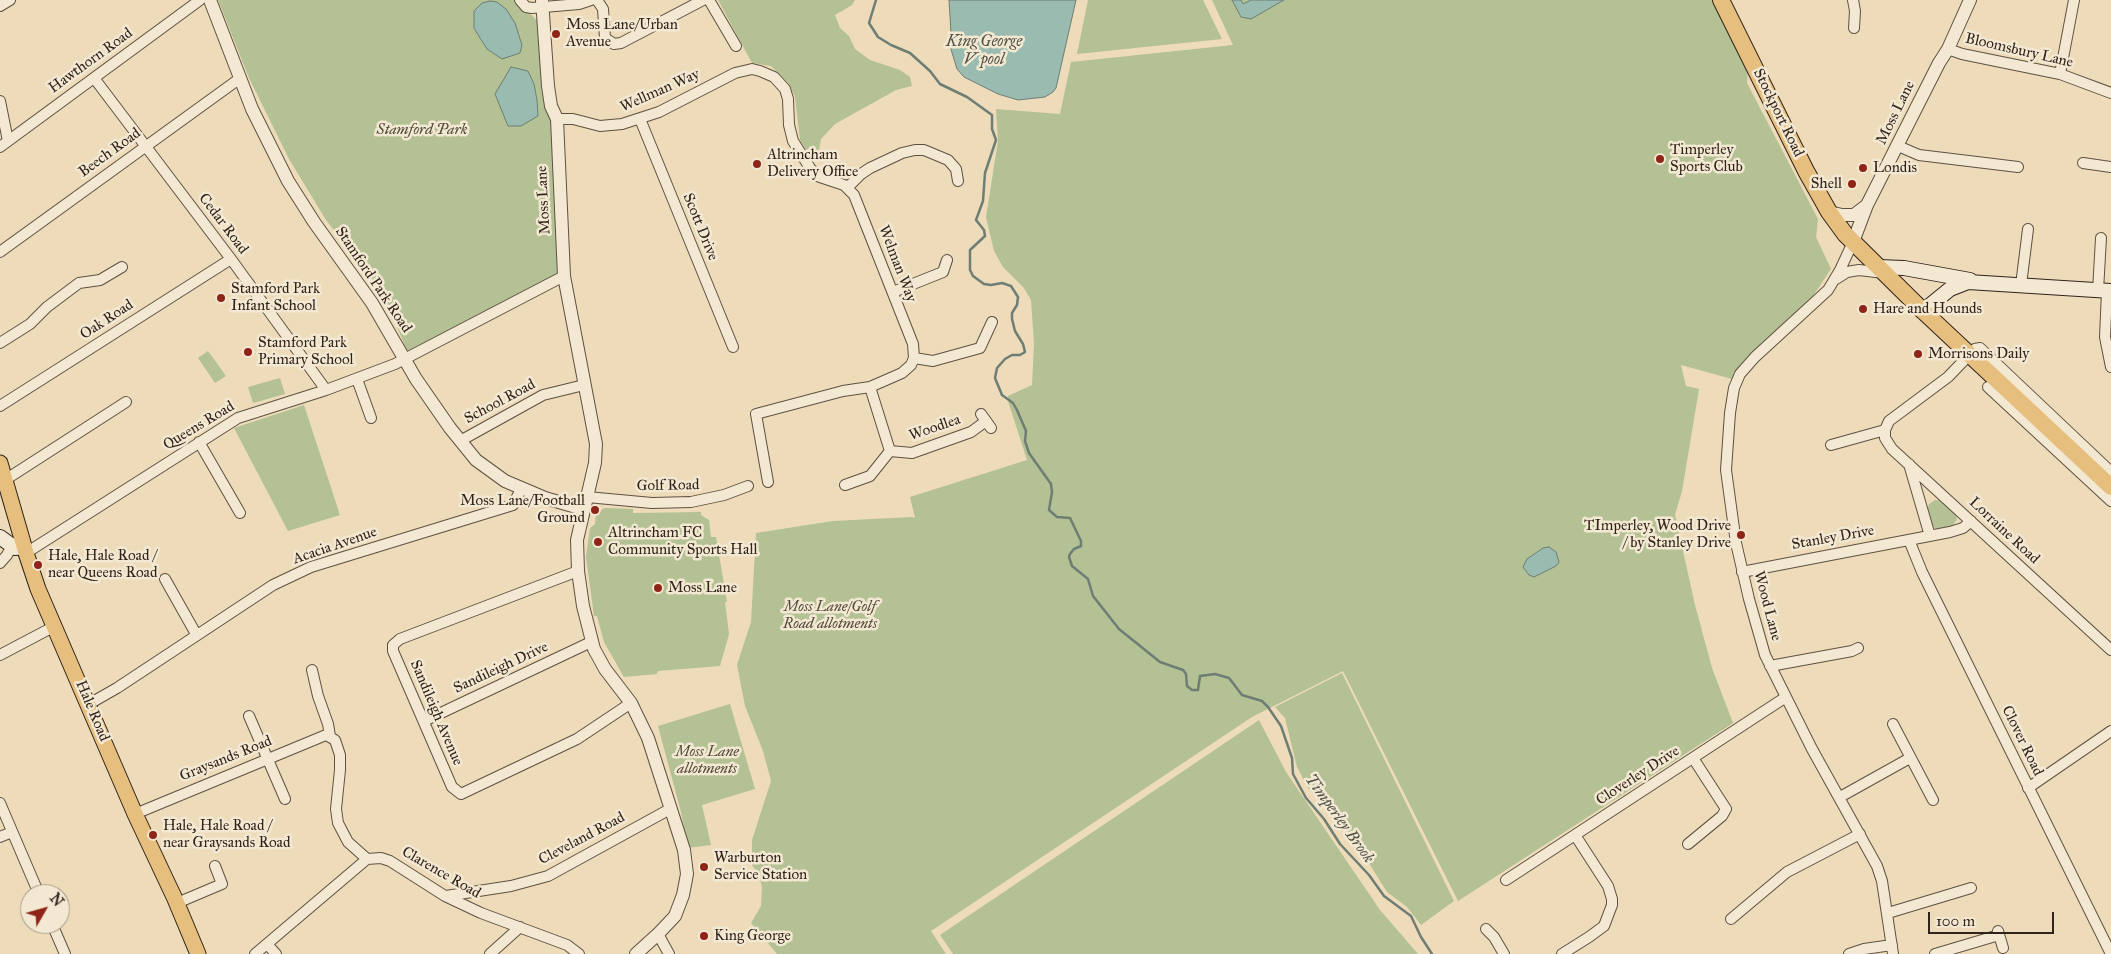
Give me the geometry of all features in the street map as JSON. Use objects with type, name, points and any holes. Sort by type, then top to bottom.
[{"type":"highway","name":"Stockport Road","points":[[1726,2],[1803,166],[1829,212],[1853,242],[1969,354],[2011,400],[2111,487]]},
{"type":"main road","points":[[1882,270],[1904,268],[1975,282],[2105,291]]},
{"type":"main road","points":[[1923,311],[1956,286],[1975,282]]},
{"type":"main road","name":"Hale Road","points":[[0,463],[20,549],[56,626],[135,814],[177,903],[198,954]]},
{"type":"main road","points":[[0,537],[20,549]]},
{"type":"street","points":[[0,6],[10,0]]},
{"type":"street","name":"Hawthorn Road","points":[[4,144],[200,0]]},
{"type":"street","name":"Stamford Park Road","points":[[210,0],[239,79],[268,144],[292,187],[320,230],[372,302],[416,379],[460,440],[486,468],[505,481],[521,489],[585,503]]},
{"type":"street","points":[[520,0],[526,8],[542,4],[579,4],[591,0]]},
{"type":"street","points":[[597,0],[602,9],[605,38],[614,44],[621,43],[703,0]]},
{"type":"street","points":[[709,0],[736,46]]},
{"type":"street","points":[[1853,0],[1855,11],[1854,28]]},
{"type":"street","name":"Moss Lane","points":[[1853,242],[1867,205],[1939,63],[1948,49],[1970,0]]},
{"type":"street","points":[[2060,74],[2074,0]]},
{"type":"street","name":"Moss Lane","points":[[542,4],[548,86],[551,106],[557,118],[564,276],[596,451],[577,540],[578,571],[586,620],[591,642],[605,669],[630,703],[648,738],[684,850],[687,874],[683,895],[675,916],[636,954]]},
{"type":"street","name":"Bloomsbury Lane","points":[[1948,49],[1962,54],[2060,74],[2111,93]]},
{"type":"street","name":"Wellman Way","points":[[557,118],[573,119],[604,126],[622,124],[640,119],[743,70],[767,73],[781,84],[788,99],[791,135],[800,153],[817,176],[847,188]]},
{"type":"street","name":"Cedar Road","points":[[94,78],[231,259],[326,390]]},
{"type":"street","name":"Beech Road","points":[[0,252],[239,79]]},
{"type":"street","points":[[0,101],[4,144]]},
{"type":"street","name":"Scott Drive","points":[[640,119],[733,347]]},
{"type":"street","points":[[1898,146],[1919,155],[2014,164]]},
{"type":"street","points":[[847,188],[870,168],[902,153],[915,150],[935,154],[957,162],[958,180]]},
{"type":"street","points":[[2083,163],[2111,167]]},
{"type":"street","name":"Welman Way","points":[[847,188],[858,204],[893,292],[913,344],[914,358]]},
{"type":"street","points":[[1829,212],[1842,215],[1854,214],[1867,205]]},
{"type":"street","points":[[2021,285],[2028,229]]},
{"type":"street","points":[[2100,238],[2105,291],[2105,337],[2111,367]]},
{"type":"street","name":"Wood Lane","points":[[1853,242],[1835,279],[1819,300],[1746,366],[1734,388],[1727,438],[1726,470],[1730,510],[1742,572],[1754,618],[1770,666],[1880,873],[1893,949]]},
{"type":"street","name":"Oak Road","points":[[0,406],[231,259]]},
{"type":"street","points":[[893,292],[943,272],[948,260]]},
{"type":"street","points":[[0,342],[30,324],[47,306],[78,283],[100,280],[122,267]]},
{"type":"street","points":[[1835,279],[1847,272],[1882,270]]},
{"type":"street","name":"Queens Road","points":[[20,549],[238,418],[358,379],[405,359],[564,276]]},
{"type":"street","points":[[768,482],[756,414],[843,391],[870,387],[902,373],[911,365],[914,358],[933,360],[980,348],[992,322]]},
{"type":"street","points":[[1831,445],[1885,430],[1890,421],[1948,378],[1969,354]]},
{"type":"street","points":[[358,379],[371,418]]},
{"type":"street","points":[[1996,382],[2111,472]]},
{"type":"street","name":"School Road","points":[[460,440],[543,395],[584,385]]},
{"type":"street","points":[[845,485],[870,476],[890,451],[870,387]]},
{"type":"street","points":[[2011,400],[2111,502]]},
{"type":"street","points":[[5,480],[126,402]]},
{"type":"street","name":"Woodlea","points":[[890,451],[902,454],[912,453],[971,432],[986,421]]},
{"type":"street","name":"Lorraine Road","points":[[1885,430],[1885,438],[1889,444],[1908,463],[2111,650]]},
{"type":"street","points":[[199,442],[240,513]]},
{"type":"street","points":[[1908,463],[1930,536]]},
{"type":"street","name":"Golf Road","points":[[585,503],[686,503],[711,499],[748,486]]},
{"type":"street","name":"Acacia Avenue","points":[[89,704],[117,688],[272,585],[311,567],[513,505],[521,489]]},
{"type":"street","name":"Stanley Drive","points":[[1742,572],[1957,530],[1971,521]]},
{"type":"street","name":"Clover Road","points":[[1909,540],[1922,572],[2110,952]]},
{"type":"street","points":[[0,563],[7,556],[20,549]]},
{"type":"street","name":"Sandileigh Avenue","points":[[578,571],[395,642],[393,652],[452,787],[461,794],[573,741],[630,703]]},
{"type":"street","points":[[165,579],[196,634]]},
{"type":"street","points":[[0,655],[56,626]]},
{"type":"street","name":"Sandileigh Drive","points":[[424,721],[591,642]]},
{"type":"street","points":[[1770,666],[1852,651],[1858,648]]},
{"type":"street","points":[[255,954],[367,859],[348,842],[338,823],[336,809],[340,760],[337,744],[330,736],[312,670]]},
{"type":"street","name":"Cloverley Drive","points":[[1506,880],[1786,697]]},
{"type":"street","points":[[249,716],[285,799]]},
{"type":"street","points":[[1893,724],[1933,800]]},
{"type":"street","points":[[2028,788],[2111,731]]},
{"type":"street","name":"Graysands Road","points":[[135,814],[319,736],[330,736]]},
{"type":"street","points":[[1688,844],[1722,816],[1726,809],[1693,758]]},
{"type":"street","points":[[1840,797],[1910,758]]},
{"type":"street","points":[[0,803],[35,884]]},
{"type":"street","name":"Cleveland Road","points":[[444,896],[511,886],[548,876],[670,809]]},
{"type":"street","points":[[0,837],[12,832]]},
{"type":"street","points":[[1731,919],[1786,872],[1860,834]]},
{"type":"street","points":[[1562,954],[1589,938],[1604,926],[1612,905],[1608,886],[1574,835]]},
{"type":"street","name":"Clarence Road","points":[[367,859],[381,858],[390,861],[444,896],[481,913],[567,945],[579,954]]},
{"type":"street","points":[[177,903],[222,884],[215,866]]},
{"type":"street","points":[[1888,913],[1971,888]]},
{"type":"street","points":[[490,954],[520,927]]},
{"type":"street","points":[[1486,929],[1501,942],[1504,954]]},
{"type":"street","points":[[1935,954],[1999,933],[2003,948]]},
{"type":"street","points":[[56,934],[65,954]]},
{"type":"street","points":[[658,934],[669,954]]},
{"type":"street","points":[[267,944],[276,954]]},
{"type":"street","points":[[1849,954],[1893,949]]},
{"type":"green space","name":"Stamford Park","points":[[218,0],[517,0],[542,26],[554,154],[560,275],[407,351],[384,295],[326,220],[289,159],[249,78]]},
{"type":"green space","points":[[718,0],[855,0],[852,5],[835,15],[840,28],[849,36],[855,49],[870,60],[900,70],[910,77],[912,86],[896,90],[835,124],[821,139],[819,150],[811,158],[800,140],[795,97],[789,84],[771,66],[752,63]]},
{"type":"green space","points":[[1088,0],[1203,0],[1222,39],[1077,54]]},
{"type":"green space","name":"Moss Lane/Golf Road allotments","points":[[1212,0],[1712,0],[1748,68],[1747,83],[1818,219],[1816,237],[1831,269],[1813,296],[1747,357],[1732,379],[1681,365],[1686,386],[1699,389],[1682,491],[1675,515],[1695,605],[1712,668],[1733,723],[1458,901],[1343,671],[1252,717],[931,931],[946,954],[777,954],[751,923],[761,906],[762,887],[759,875],[752,865],[752,840],[771,781],[763,751],[745,706],[737,665],[751,622],[756,533],[833,521],[915,518],[910,497],[1027,460],[1008,396],[1032,385],[1034,344],[1031,300],[1024,288],[1003,267],[994,251],[986,217],[998,141],[996,109],[1060,114],[1071,62],[1233,45]]},
{"type":"green space","points":[[208,351],[226,376],[215,383],[198,358]]},
{"type":"green space","points":[[280,378],[285,394],[253,403],[248,387]]},
{"type":"green space","points":[[304,405],[340,515],[288,531],[234,428]]},
{"type":"green space","points":[[1935,500],[1941,500],[1955,512],[1957,519],[1951,528],[1937,530],[1931,524],[1927,509],[1929,504]]},
{"type":"green space","name":"Moss Lane","points":[[605,508],[633,509],[633,513],[701,512],[701,515],[709,520],[711,537],[716,537],[727,602],[725,602],[729,634],[720,666],[658,671],[657,674],[624,677],[604,642],[597,616],[594,616],[586,557],[590,528],[595,524],[596,513]]},
{"type":"green space","points":[[1342,673],[1454,901],[1421,925],[1407,907],[1387,892],[1352,836],[1308,788],[1297,767],[1285,718],[1275,707]]},
{"type":"green space","name":"Moss Lane allotments","points":[[730,704],[755,789],[702,805],[711,845],[688,848],[681,812],[658,726]]},
{"type":"green space","points":[[1259,720],[1286,772],[1380,910],[1418,954],[953,954],[940,935]]},
{"type":"water","name":"King George V pool","points":[[949,0],[1076,0],[1056,88],[1053,92],[1045,97],[1018,100],[998,94],[964,77],[957,69],[950,46]]},
{"type":"water","points":[[1232,0],[1241,0],[1243,4],[1251,0],[1284,0],[1251,19],[1241,17]]},
{"type":"water","points":[[497,2],[506,9],[515,23],[522,45],[520,53],[502,59],[487,49],[474,28],[474,11],[482,3]]},
{"type":"water","points":[[511,67],[528,71],[534,84],[537,100],[538,116],[521,126],[508,126],[495,94]]},
{"type":"water","points":[[1549,547],[1556,552],[1559,562],[1556,566],[1534,577],[1529,575],[1523,567],[1527,559],[1543,548]]},
{"type":"waterway","name":"Timperley Brook","points":[[876,0],[869,23],[878,37],[910,53],[930,71],[940,84],[967,97],[992,115],[992,129],[996,140],[985,173],[983,201],[976,220],[984,230],[985,236],[970,250],[970,270],[973,276],[984,284],[1002,283],[1011,286],[1018,297],[1017,305],[1012,313],[1012,319],[1015,331],[1023,344],[1025,352],[1005,359],[997,368],[995,378],[1002,395],[1013,403],[1017,410],[1026,431],[1025,441],[1029,453],[1051,484],[1052,492],[1049,510],[1057,517],[1070,518],[1081,541],[1081,546],[1074,549],[1070,554],[1072,566],[1088,579],[1093,596],[1119,629],[1160,662],[1183,670],[1186,674],[1187,686],[1192,690],[1198,690],[1200,676],[1215,674],[1229,678],[1242,695],[1262,701],[1268,707],[1281,726],[1292,758],[1293,774],[1306,798],[1324,819],[1340,844],[1369,875],[1384,896],[1411,916],[1432,954]]},
{"type":"place","name":"Moss Lane/Urban Avenue","points":[[556,34]]},
{"type":"place","name":"Timperley Sports Club","points":[[1660,159]]},
{"type":"place","name":"Altrincham Delivery Office","points":[[757,164]]},
{"type":"place","name":"Londis","points":[[1863,168]]},
{"type":"place","name":"Shell","points":[[1852,184]]},
{"type":"place","name":"Stamford Park Infant School","points":[[221,298]]},
{"type":"place","name":"Hare and Hounds","points":[[1863,309]]},
{"type":"place","name":"Stamford Park Primary School","points":[[248,352]]},
{"type":"place","name":"Morrisons Daily","points":[[1918,354]]},
{"type":"place","name":"Moss Lane/Football Ground","points":[[595,510]]},
{"type":"place","name":"TImperley, Wood Drive / by Stanley Drive","points":[[1741,535]]},
{"type":"place","name":"Altrincham FC Community Sports Hall","points":[[598,542]]},
{"type":"place","name":"Hale, Hale Road / near Queens Road","points":[[38,565]]},
{"type":"place","name":"Moss Lane","points":[[658,588]]},
{"type":"place","name":"Hale, Hale Road / near Graysands Road","points":[[153,835]]},
{"type":"place","name":"Warburton Service Station","points":[[704,867]]},
{"type":"place","name":"King George","points":[[704,936]]}]
